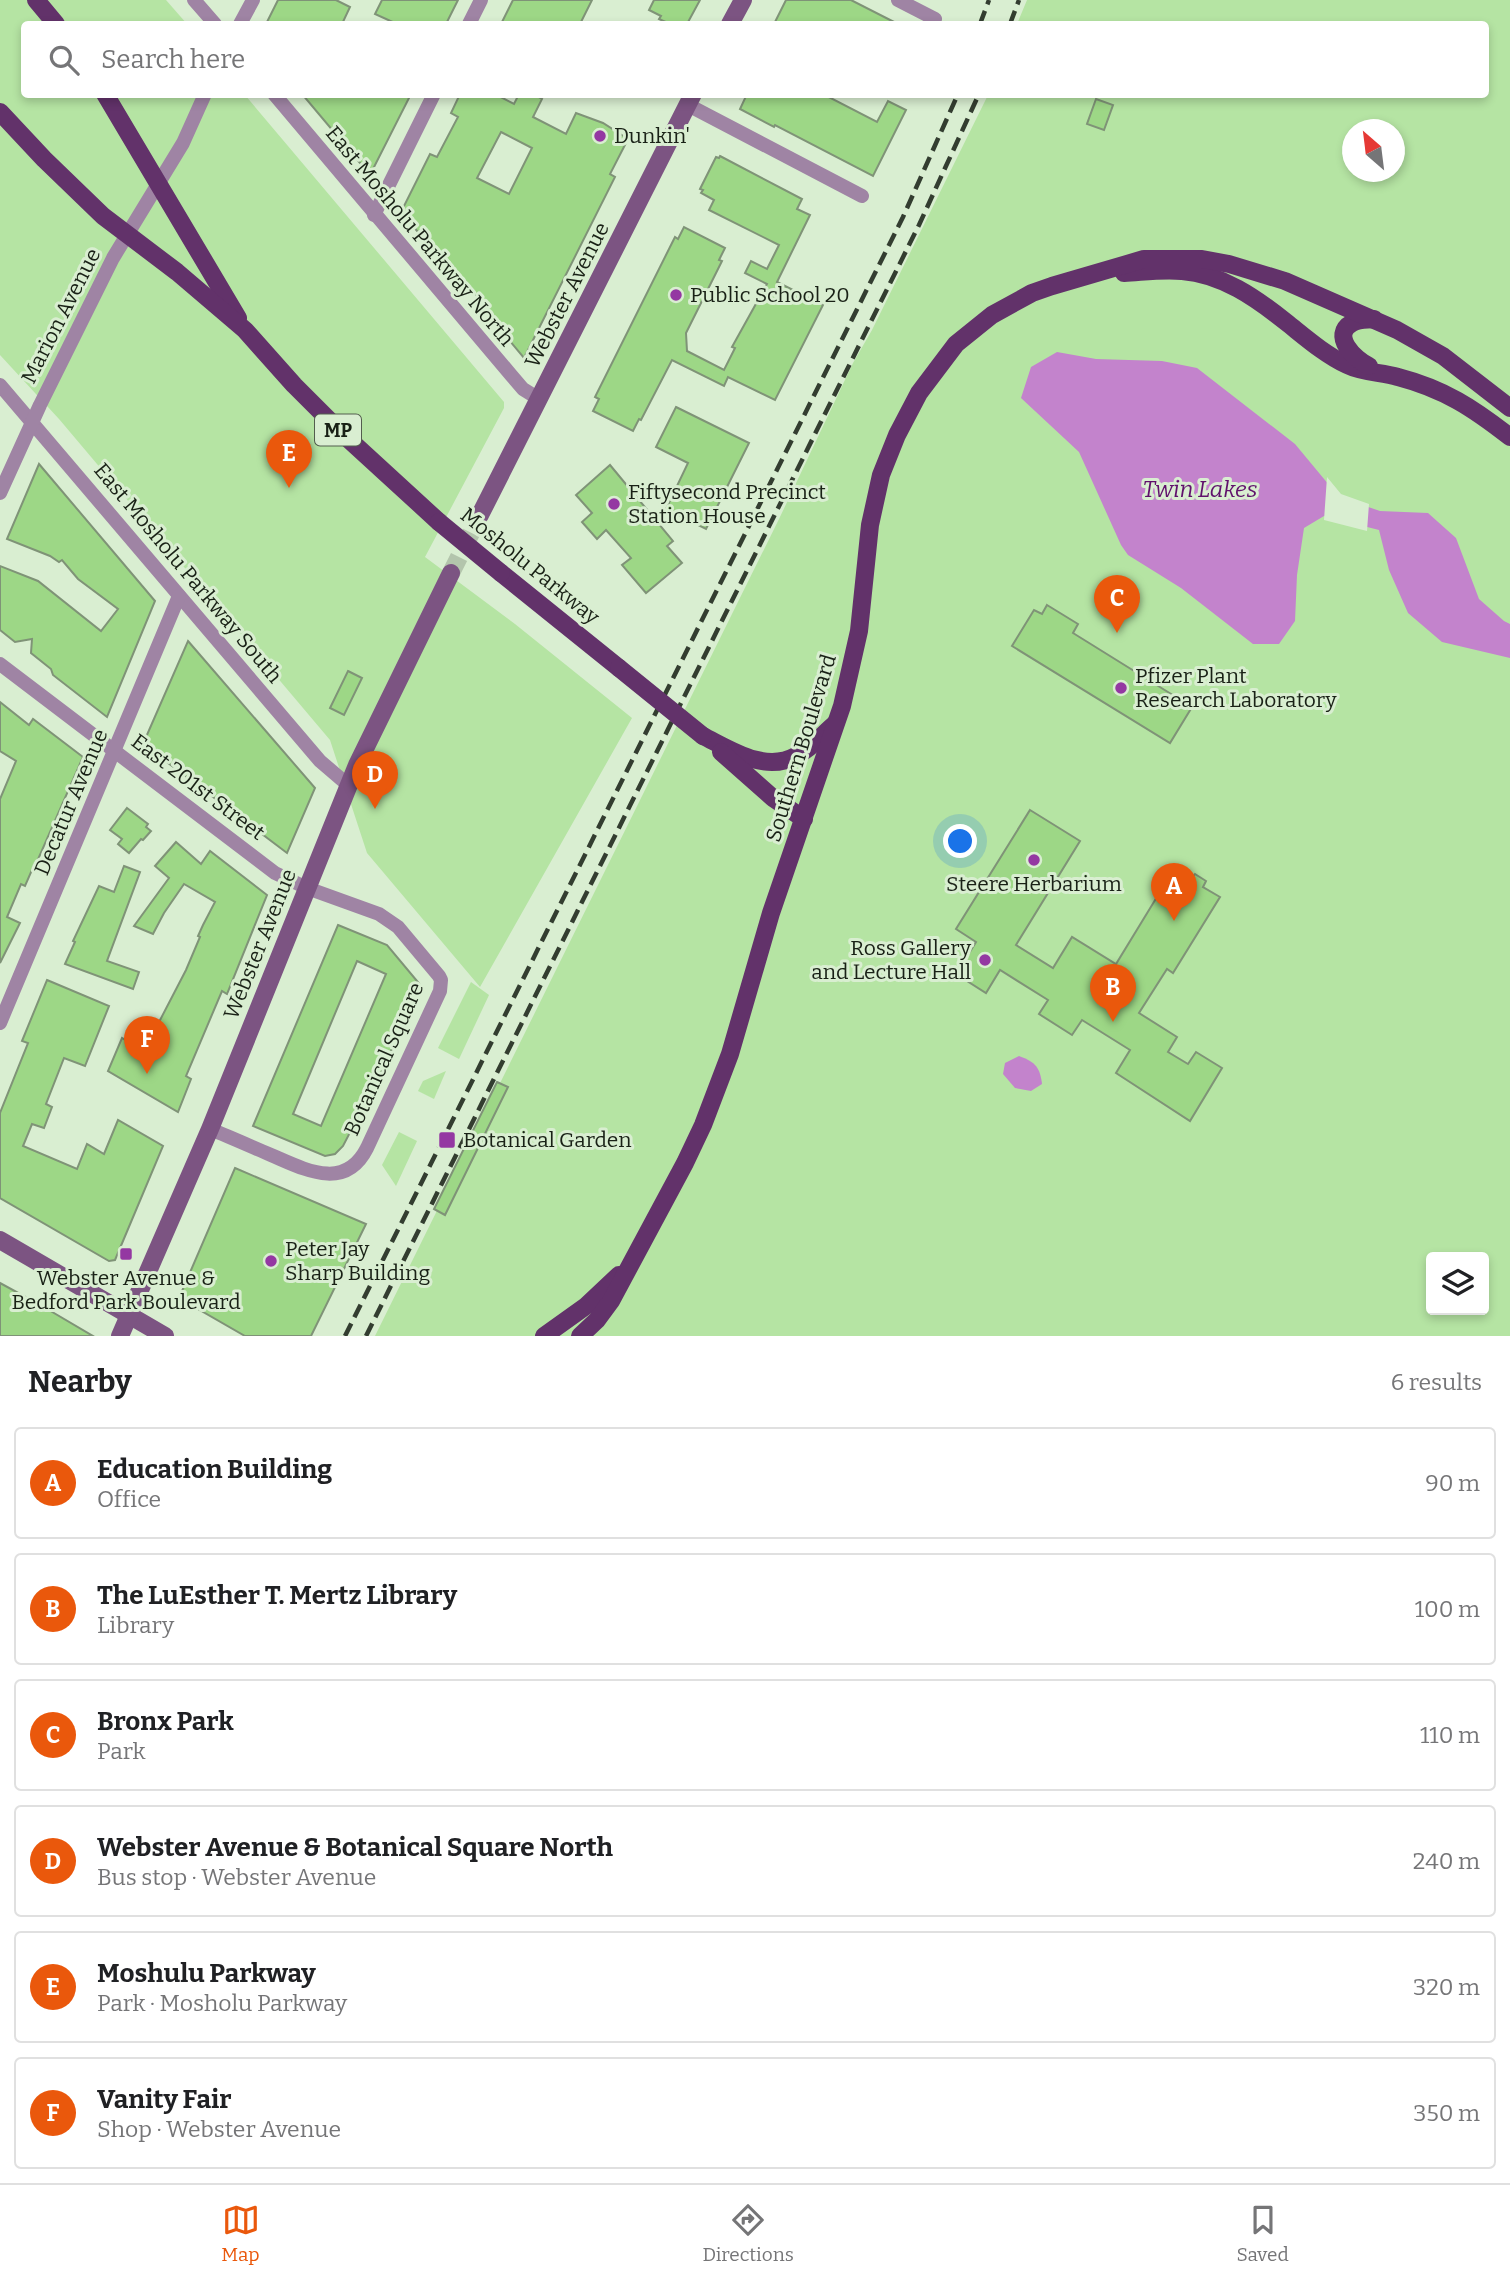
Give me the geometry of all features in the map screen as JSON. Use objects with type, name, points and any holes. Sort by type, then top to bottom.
[{"type":"main road","points":[[36,0],[54,21]]},
{"type":"main road","points":[[732,21],[743,0]]},
{"type":"main road","name":"Mosholu Parkway","points":[[107,98],[245,330]]},
{"type":"main road","name":"Webster Avenue","points":[[480,515],[690,100]]},
{"type":"main road","name":"Mosholu Parkway","points":[[0,112],[83,198],[177,271],[245,330],[336,428],[439,522],[703,736],[773,798],[804,819]]},
{"type":"main road","name":"Southern Boulevard","points":[[580,1336],[597,1320],[611,1301],[685,1163],[720,1083],[738,1030],[760,948],[837,722],[859,631],[874,500],[890,452],[910,410],[956,344],[979,323],[1032,293],[1089,274],[1144,259],[1185,258],[1216,261],[1285,281],[1397,330],[1443,356],[1510,408]]},
{"type":"main road","name":"Southern Boulevard","points":[[1089,274],[1182,271],[1219,280],[1263,303],[1337,360],[1362,372],[1395,376],[1427,385],[1454,397],[1510,437]]},
{"type":"main road","points":[[1374,319],[1357,320],[1348,326],[1344,336],[1346,345],[1359,361],[1395,376]]},
{"type":"main road","name":"Webster Avenue","points":[[120,1336],[210,1129],[348,785],[451,573]]},
{"type":"main road","points":[[703,736],[742,755],[773,762],[796,757],[837,722]]},
{"type":"main road","points":[[0,1240],[165,1336]]},
{"type":"main road","name":"Southern Boulevard","points":[[544,1336],[586,1306],[629,1265]]},
{"type":"street","points":[[194,0],[212,21]]},
{"type":"street","points":[[242,21],[253,0]]},
{"type":"street","points":[[470,21],[481,0]]},
{"type":"street","points":[[898,0],[935,19]]},
{"type":"street","name":"Marion Avenue","points":[[0,493],[31,422],[113,258],[183,143],[203,98]]},
{"type":"street","name":"East Mosholu Parkway North","points":[[277,98],[511,375],[539,399]]},
{"type":"street","points":[[374,215],[432,98]]},
{"type":"street","points":[[690,100],[862,196]]},
{"type":"street","name":"East Mosholu Parkway South","points":[[0,385],[320,761],[348,785]]},
{"type":"street","name":"Decatur Avenue","points":[[0,1023],[179,596]]},
{"type":"street","name":"East 201st Street","points":[[0,664],[275,873],[307,888],[379,914],[390,921],[405,934],[441,980]]},
{"type":"street","name":"Botanical Square","points":[[210,1129],[307,1170],[329,1174],[344,1171],[357,1163],[363,1157],[440,991],[441,980]]},
{"type":"green space","points":[[0,0],[166,0],[184,21],[21,21],[21,98],[248,98],[504,402],[504,408],[425,557],[515,624],[632,718],[480,987],[367,853],[330,740],[59,419],[0,355]]},
{"type":"green space","points":[[1027,0],[1510,0],[1510,1336],[375,1336],[779,519],[853,363],[872,330],[987,98],[1489,98],[1489,21],[1018,21]]},
{"type":"green space","points":[[471,982],[489,995],[459,1059],[438,1048]]},
{"type":"green space","points":[[446,1071],[434,1099],[418,1091],[423,1081]]},
{"type":"green space","points":[[399,1132],[417,1141],[396,1186],[382,1165]]},
{"type":"water","name":"Twin Lakes","points":[[1057,352],[1096,359],[1162,361],[1197,368],[1295,444],[1339,497],[1380,511],[1428,513],[1456,538],[1479,599],[1510,624],[1510,658],[1442,642],[1408,613],[1389,570],[1379,530],[1324,516],[1304,528],[1297,575],[1295,621],[1279,644],[1253,644],[1181,588],[1128,555],[1079,452],[1021,398],[1031,367]]},
{"type":"water","points":[[1019,1056],[1033,1063],[1040,1074],[1042,1084],[1031,1091],[1015,1088],[1003,1074],[1005,1063]]},
{"type":"pier","points":[[1327,477],[1341,494],[1369,504],[1367,531],[1324,520]]},
{"type":"building","points":[[278,0],[336,0],[350,7],[343,21],[268,21]]},
{"type":"building","points":[[382,0],[458,0],[448,21],[390,21],[375,14]]},
{"type":"building","points":[[513,0],[592,0],[582,21],[502,21]]},
{"type":"building","points":[[654,0],[700,0],[689,21],[663,21],[659,19],[661,16],[649,10]]},
{"type":"building","points":[[786,0],[851,0],[892,21],[776,21]]},
{"type":"building","points":[[305,98],[409,98],[370,175]]},
{"type":"building","points":[[458,98],[503,98],[514,104],[517,98],[540,98],[533,117],[566,134],[576,113],[603,123],[628,139],[610,174],[615,177],[524,358],[472,290],[469,292],[401,212],[430,154],[437,157],[458,117],[451,113]],"holes":[[[501,132],[532,148],[509,194],[477,178]]]},
{"type":"building","points":[[745,98],[831,98],[877,122],[888,101],[906,110],[873,176],[740,109]]},
{"type":"building","points":[[1096,99],[1113,105],[1104,130],[1087,124]]},
{"type":"building","name":"Public School 20","points":[[720,156],[802,199],[797,209],[810,215],[777,282],[823,305],[775,400],[728,377],[724,386],[672,360],[633,431],[593,411],[599,399],[595,397],[675,237],[678,239],[684,227],[725,248],[719,260],[722,261],[686,333],[687,351],[724,370],[735,348],[732,347],[767,284],[745,273],[751,261],[767,269],[779,245],[709,210],[714,200],[701,193],[703,190],[700,189],[716,157]]},
{"type":"building","points":[[676,407],[749,443],[706,529],[666,509],[688,463],[656,447]]},
{"type":"building","points":[[39,464],[155,601],[107,717],[53,675],[51,669],[31,653],[32,639],[15,642],[0,630],[0,566],[38,581],[101,631],[118,609],[78,579],[62,560],[59,562],[7,539]]},
{"type":"building","name":"Fiftysecond Precinct Station House","points":[[610,465],[673,541],[667,546],[682,563],[646,593],[622,565],[631,558],[606,530],[597,539],[582,522],[592,513],[576,495]]},
{"type":"building","name":"Pfizer Plant Research Laboratory","points":[[1047,605],[1078,624],[1073,633],[1192,707],[1170,743],[1012,646],[1034,610],[1042,614]]},
{"type":"building","points":[[188,641],[315,788],[287,853],[143,744]]},
{"type":"building","points":[[348,671],[362,678],[344,715],[330,708]]},
{"type":"building","points":[[0,702],[29,725],[33,719],[83,757],[36,864],[25,886],[21,884],[7,917],[20,923],[0,963],[0,799],[16,761],[0,751]]},
{"type":"building","points":[[127,808],[148,824],[146,827],[151,831],[129,853],[118,844],[122,839],[110,830]]},
{"type":"building","points":[[1030,810],[1080,841],[1016,945],[1053,968],[1072,937],[1116,964],[1174,869],[1191,879],[1195,874],[1206,881],[1203,887],[1220,897],[1173,973],[1167,969],[1139,1013],[1177,1037],[1168,1052],[1188,1064],[1196,1052],[1222,1068],[1190,1121],[1116,1073],[1130,1050],[1082,1020],[1072,1035],[1039,1014],[1048,1000],[1000,970],[986,993],[956,974],[976,942],[956,929]]},
{"type":"building","points":[[176,842],[201,864],[210,851],[267,895],[227,994],[222,991],[186,1076],[191,1079],[178,1112],[108,1071],[122,1038],[144,1051],[186,970],[200,937],[198,936],[215,902],[184,884],[153,934],[134,926],[169,878],[155,866]]},
{"type":"building","points":[[124,866],[140,872],[107,961],[139,972],[133,989],[65,964],[99,886],[114,892]]},
{"type":"building","points":[[338,925],[387,945],[422,987],[343,1146],[335,1154],[325,1156],[253,1126]],"holes":[[[357,961],[386,974],[321,1126],[293,1114]]]},
{"type":"building","points":[[47,980],[109,1006],[85,1066],[64,1058],[46,1104],[52,1107],[44,1128],[32,1124],[23,1146],[77,1169],[87,1144],[104,1154],[118,1120],[163,1146],[115,1260],[109,1261],[0,1198],[0,1113],[28,1043],[22,1041]]},
{"type":"building","name":"Botanical Garden","points":[[497,1082],[508,1087],[445,1215],[434,1209]]},
{"type":"building","name":"Peter Jay Sharp Building","points":[[235,1168],[366,1224],[311,1336],[245,1336],[179,1298]]},
{"type":"building","points":[[0,1283],[37,1303],[93,1336],[0,1336]]},
{"type":"tunnel","points":[[451,573],[480,515]]},
{"type":"railway","points":[[981,21],[989,0]]},
{"type":"railway","points":[[1011,21],[1019,0]]},
{"type":"railway","points":[[345,1336],[903,217],[956,98]]},
{"type":"railway","points":[[366,1336],[919,225],[977,98]]},
{"type":"place","name":"Dunkin'","points":[[600,136]]},
{"type":"place","name":"Public School 20","points":[[676,295]]},
{"type":"place","name":"Moshulu Parkway","points":[[289,488]]},
{"type":"place","name":"Fiftysecond Precinct Station House","points":[[614,504]]},
{"type":"place","name":"Bronx Park","points":[[1117,633]]},
{"type":"place","name":"Pfizer Plant Research Laboratory","points":[[1121,688]]},
{"type":"place","name":"Webster Avenue & Botanical Square North","points":[[375,809]]},
{"type":"place","name":"Steere Herbarium","points":[[1034,860]]},
{"type":"place","name":"Education Building","points":[[1174,921]]},
{"type":"place","name":"Ross Gallery and Lecture Hall","points":[[985,960]]},
{"type":"place","name":"The LuEsther T. Mertz Library","points":[[1113,1022]]},
{"type":"place","name":"Vanity Fair","points":[[147,1074]]},
{"type":"place","name":"Botanical Garden","points":[[447,1140]]},
{"type":"place","name":"Webster Avenue & Bedford Park Boulevard","points":[[126,1254]]},
{"type":"place","name":"Peter Jay Sharp Building","points":[[271,1261]]}]
